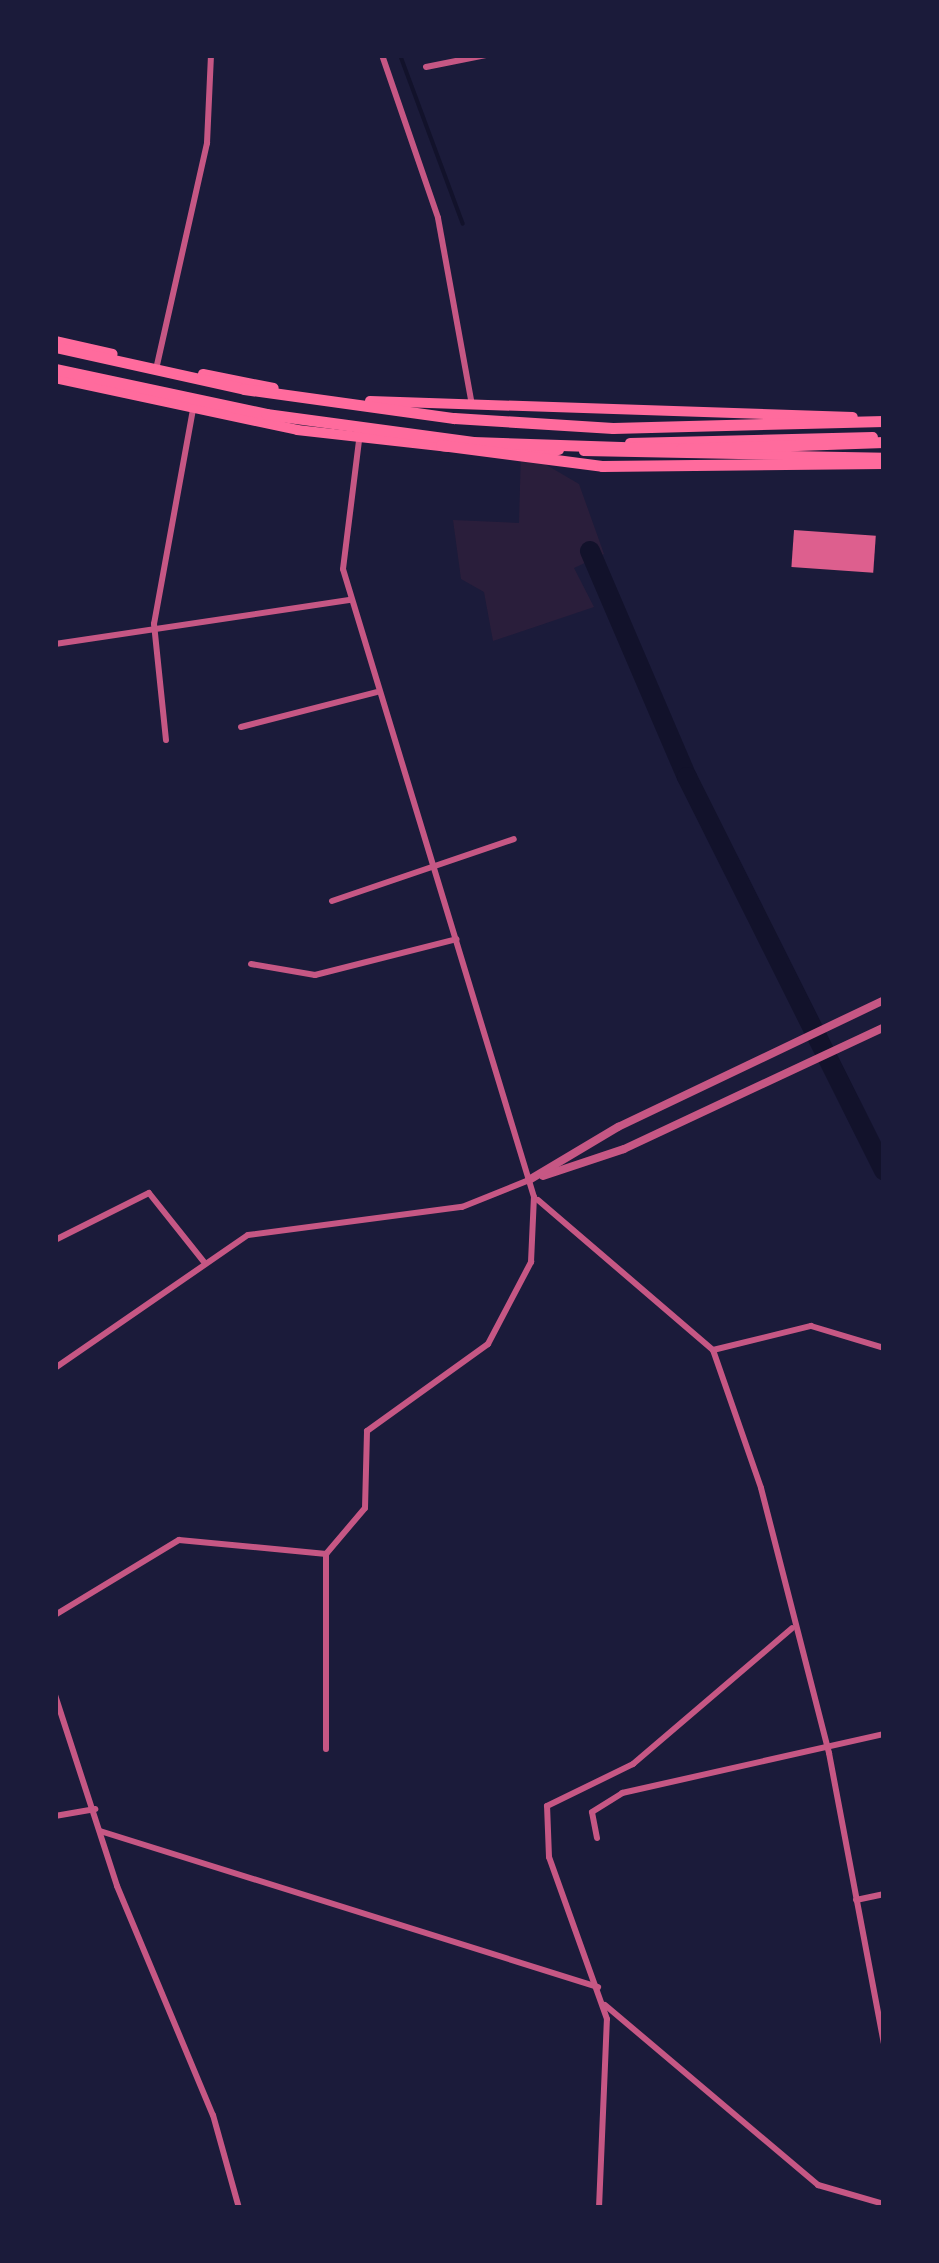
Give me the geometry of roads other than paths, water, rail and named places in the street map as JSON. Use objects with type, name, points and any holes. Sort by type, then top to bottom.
[{"type":"highway","points":[[55,344],[310,394],[472,408],[884,419]]},
{"type":"highway","points":[[55,344],[262,392],[454,418],[613,428],[884,419]]},
{"type":"highway","points":[[55,369],[544,464],[884,460]]},
{"type":"highway","points":[[55,378],[359,440],[571,450],[750,437],[884,440]]},
{"type":"highway","points":[[393,433],[604,448],[884,440]]},
{"type":"main road","points":[[571,450],[884,460]]},
{"type":"street","points":[[157,364],[207,143],[211,55]]},
{"type":"street","points":[[382,55],[438,218],[472,408]]},
{"type":"street","points":[[426,67],[486,55]]},
{"type":"street","points":[[166,740],[154,624],[193,409]]},
{"type":"street","points":[[326,1749],[326,1554],[365,1508],[373,1424],[488,1344],[504,1320],[536,1240],[529,1180],[351,600],[341,551],[359,440]]},
{"type":"street","points":[[55,644],[154,624],[351,600]]},
{"type":"street","points":[[241,727],[378,692]]},
{"type":"street","points":[[332,901],[514,839]]},
{"type":"street","points":[[251,964],[315,975],[457,939]]},
{"type":"street","points":[[529,1180],[884,1000]]},
{"type":"street","points":[[55,1368],[204,1262],[267,1229],[405,1218],[624,1149],[884,1027]]},
{"type":"street","points":[[529,1180],[550,1215],[713,1350],[761,1488],[792,1628],[830,1752],[884,2043]]},
{"type":"street","points":[[55,1240],[150,1192],[204,1262]]},
{"type":"street","points":[[713,1350],[812,1326],[884,1348]]},
{"type":"street","points":[[55,1615],[179,1540],[326,1554]]},
{"type":"street","points":[[599,2208],[605,2006],[549,1857],[547,1806],[633,1764],[792,1628]]},
{"type":"street","points":[[55,1695],[96,1809],[100,1832],[214,2115],[239,2208]]},
{"type":"street","points":[[597,1838],[592,1812],[622,1793],[830,1752],[884,1734]]},
{"type":"street","points":[[55,1816],[96,1809]]},
{"type":"street","points":[[100,1832],[599,1987]]},
{"type":"street","points":[[856,1900],[884,1894]]},
{"type":"street","points":[[605,2006],[818,2185],[884,2204]]},
{"type":"waterway","points":[[400,55],[463,224]]},
{"type":"waterway","points":[[590,551],[687,777],[884,1170]]}]
